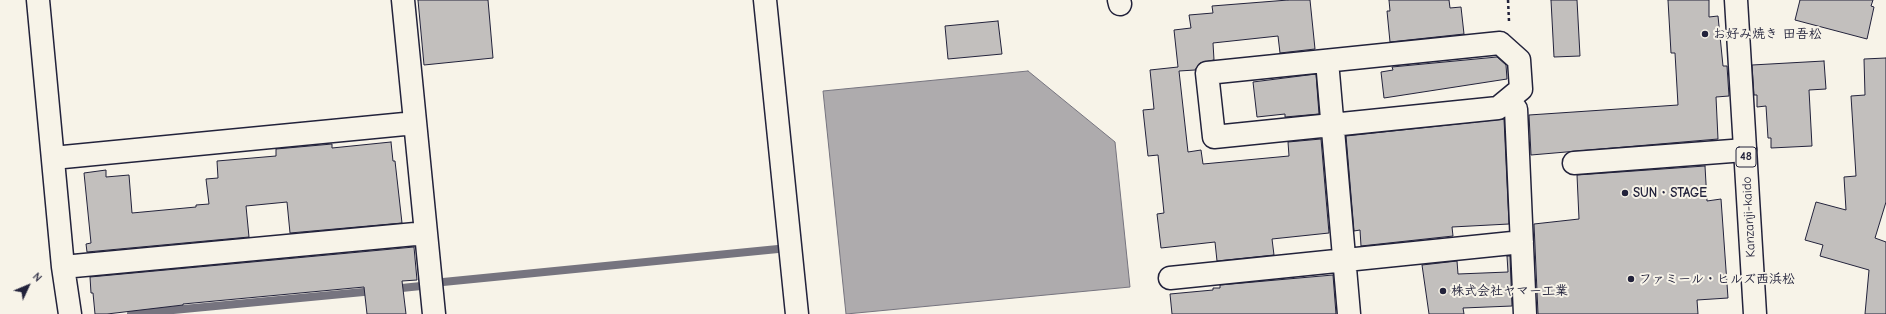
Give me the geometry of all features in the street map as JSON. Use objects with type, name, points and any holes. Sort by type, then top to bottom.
[{"type":"street","points":[[38,0],[63,268],[70,314]]},
{"type":"street","points":[[403,0],[434,314]]},
{"type":"street","points":[[765,0],[797,314]]},
{"type":"street","name":"Kanzanji-kaido","points":[[1736,0],[1755,314]]},
{"type":"street","points":[[1500,43],[1518,60],[1521,89],[1508,100],[1498,108],[1214,137],[1207,73],[1500,43]]},
{"type":"street","points":[[1327,61],[1349,314]]},
{"type":"street","points":[[1508,100],[1516,109],[1525,314]]},
{"type":"street","points":[[53,158],[415,123]]},
{"type":"street","points":[[1574,163],[1745,150]]},
{"type":"street","points":[[63,268],[426,232]]},
{"type":"street","points":[[1170,278],[1522,242]]},
{"type":"shaded area","points":[[1028,71],[1115,142],[1130,287],[846,314],[823,91]]},
{"type":"building","points":[[418,0],[488,0],[493,58],[424,65]]},
{"type":"building","points":[[1288,0],[1310,0],[1315,49],[1280,53],[1278,36],[1213,43],[1214,60],[1200,63],[1195,70],[1179,71],[1188,152],[1201,150],[1203,164],[1289,156],[1288,142],[1321,139],[1329,233],[1272,239],[1274,255],[1217,261],[1215,242],[1161,248],[1157,214],[1164,213],[1158,155],[1148,156],[1143,110],[1154,109],[1150,70],[1178,67],[1174,30],[1191,28],[1189,15],[1213,13],[1212,6]]},
{"type":"building","points":[[1389,0],[1449,0],[1450,8],[1461,7],[1464,34],[1390,42],[1387,11],[1390,11]]},
{"type":"building","points":[[1551,0],[1577,0],[1580,56],[1554,57]]},
{"type":"building","points":[[1668,0],[1709,0],[1709,17],[1718,16],[1723,66],[1727,66],[1729,96],[1716,97],[1718,139],[1531,155],[1529,115],[1678,105],[1675,53],[1671,53]]},
{"type":"building","points":[[1800,0],[1873,0],[1871,6],[1874,7],[1867,39],[1795,20]]},
{"type":"building","points":[[998,21],[1002,54],[948,59],[945,26]]},
{"type":"building","points":[[1497,57],[1506,65],[1507,79],[1384,98],[1381,72],[1393,70],[1392,67]]},
{"type":"building","points":[[1886,58],[1886,202],[1875,238],[1886,242],[1886,314],[1865,314],[1869,270],[1820,256],[1823,245],[1805,240],[1816,202],[1846,210],[1844,177],[1856,176],[1851,96],[1865,95],[1864,59]]},
{"type":"building","points":[[1824,61],[1826,89],[1809,90],[1812,146],[1771,148],[1771,138],[1768,138],[1766,106],[1757,107],[1757,95],[1754,95],[1752,65]]},
{"type":"building","points":[[1316,74],[1319,114],[1285,117],[1285,114],[1257,117],[1253,82]]},
{"type":"building","points":[[1504,119],[1509,224],[1452,227],[1453,236],[1361,246],[1360,230],[1354,231],[1346,136]]},
{"type":"building","points":[[391,142],[393,161],[395,161],[402,223],[290,233],[287,202],[246,206],[249,237],[87,252],[86,244],[91,243],[84,173],[106,170],[106,177],[129,175],[132,213],[196,207],[196,205],[209,204],[206,179],[218,178],[217,161],[276,156],[276,149],[332,144],[332,148]]},
{"type":"building","points":[[1705,166],[1707,201],[1721,199],[1728,298],[1697,300],[1698,314],[1538,314],[1534,224],[1579,219],[1577,175]]},
{"type":"building","points":[[414,247],[417,280],[402,281],[406,314],[367,314],[364,287],[183,304],[107,314],[95,314],[93,293],[91,293],[90,277]]},
{"type":"building","points":[[1507,256],[1510,256],[1512,306],[1463,308],[1464,314],[1429,314],[1422,265],[1457,261],[1458,274],[1508,272]]},
{"type":"building","points":[[1333,275],[1336,314],[1172,314],[1170,294],[1213,290],[1213,288],[1220,288],[1220,285]]},
{"type":"waterway","points":[[443,282],[778,249]]},
{"type":"waterway","points":[[392,289],[421,286]]},
{"type":"waterway","points":[[131,314],[374,291]]},
{"type":"place","name":"お好み焼き 田吾松","points":[[1705,34]]},
{"type":"place","name":"SUN・STAGE","points":[[1625,193]]},
{"type":"place","name":"ファミール・ヒルズ西浜松","points":[[1631,279]]},
{"type":"place","name":"株式会社ヤマー工業","points":[[1443,291]]}]
